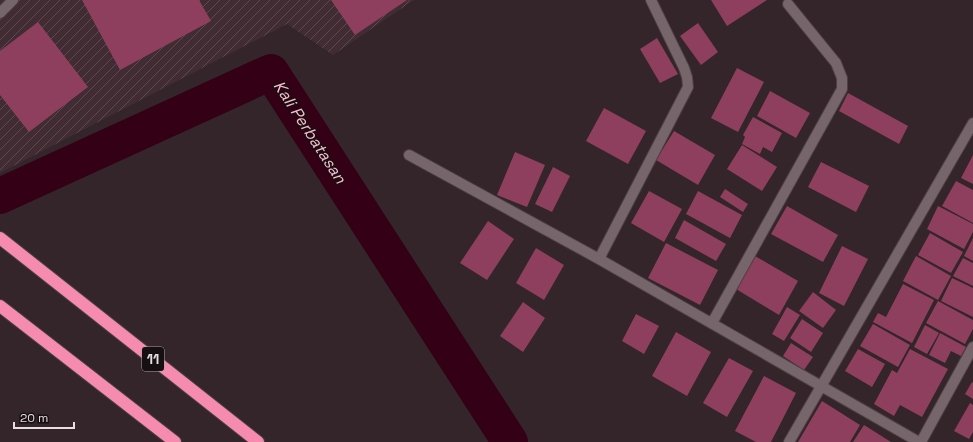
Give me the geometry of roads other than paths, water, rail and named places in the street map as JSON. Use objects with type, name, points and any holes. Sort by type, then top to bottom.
[{"type":"highway","name":"11","points":[[0,238],[258,442]]},
{"type":"highway","points":[[0,306],[175,442]]},
{"type":"street","points":[[0,13],[13,0]]},
{"type":"street","points":[[599,259],[688,87],[684,68],[651,0]]},
{"type":"street","points":[[712,323],[842,89],[842,78],[836,63],[788,4]]},
{"type":"street","points":[[789,442],[973,123]]},
{"type":"street","points":[[409,156],[599,259],[920,442],[973,347]]},
{"type":"waterway","name":"Kali Perbatasan","points":[[0,196],[271,72],[510,442]]}]
